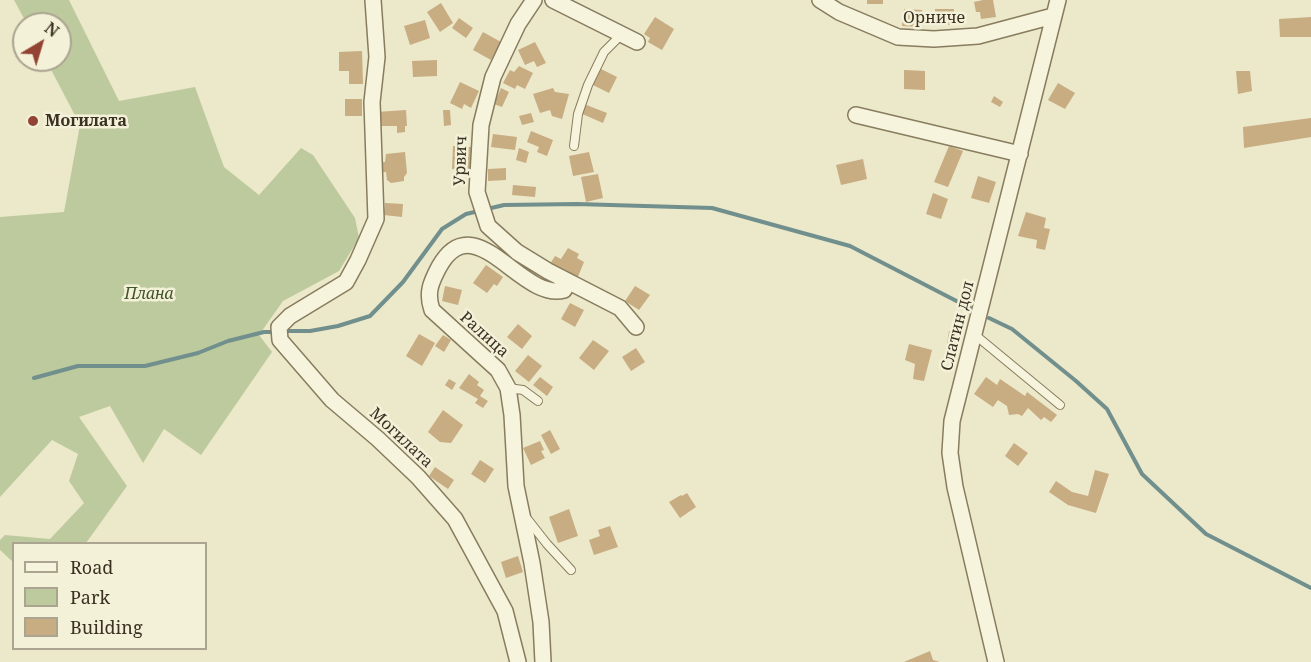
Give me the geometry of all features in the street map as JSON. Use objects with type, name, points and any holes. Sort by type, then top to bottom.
[{"type":"street","name":"Могилата","points":[[374,0],[377,57],[372,102],[376,219],[346,282],[290,316],[279,327],[280,340],[332,400],[418,477],[455,519],[505,611],[518,662]]},
{"type":"street","name":"Урвич","points":[[534,0],[518,24],[491,87],[481,125],[477,192],[488,226],[517,252],[620,308],[636,327]]},
{"type":"street","points":[[553,0],[637,42]]},
{"type":"street","name":"Орниче","points":[[820,0],[839,12],[898,37],[934,39],[978,36],[1053,16]]},
{"type":"street","name":"Слатин дол","points":[[996,662],[955,487],[950,453],[952,421],[1058,0]]},
{"type":"street","points":[[856,115],[1020,154]]},
{"type":"street","name":"Ралица","points":[[543,662],[541,622],[516,486],[508,388],[498,370],[432,310],[428,300],[430,282],[444,258],[453,249],[465,245],[483,248],[544,288],[556,292],[564,290],[568,281]]},
{"type":"lane","points":[[574,146],[578,114],[588,85],[604,52],[622,34]]},
{"type":"lane","points":[[974,334],[1060,405]]},
{"type":"lane","points":[[508,388],[523,390],[538,401]]},
{"type":"lane","points":[[522,512],[546,544],[571,570]]},
{"type":"green space","name":"Плана","points":[[14,0],[69,0],[119,101],[195,87],[224,167],[259,195],[301,148],[313,155],[355,218],[359,238],[339,271],[283,301],[259,335],[272,352],[201,455],[164,429],[143,463],[110,406],[79,417],[127,486],[87,542],[12,542],[12,561],[0,550],[0,540],[5,535],[50,539],[84,503],[69,481],[78,454],[52,440],[0,497],[0,217],[64,212],[80,125],[52,72],[72,72],[72,12],[20,12]]},
{"type":"building","points":[[867,0],[883,0],[883,4],[867,4]]},
{"type":"building","points":[[993,0],[996,17],[981,19],[980,12],[976,12],[974,2]]},
{"type":"building","points":[[441,3],[453,23],[440,32],[427,12]]},
{"type":"building","points":[[904,9],[922,10],[921,27],[902,26]]},
{"type":"building","points":[[935,9],[954,9],[954,25],[935,25]]},
{"type":"building","points":[[655,17],[674,29],[662,50],[648,42],[650,38],[644,34]]},
{"type":"building","points":[[1311,17],[1311,37],[1280,37],[1279,19]]},
{"type":"building","points":[[459,18],[473,28],[466,38],[452,28]]},
{"type":"building","points":[[425,20],[430,38],[410,45],[404,26]]},
{"type":"building","points":[[483,32],[501,42],[491,60],[473,50]]},
{"type":"building","points":[[535,42],[546,63],[537,67],[534,61],[525,65],[518,50]]},
{"type":"building","points":[[362,51],[363,84],[349,84],[349,71],[339,71],[339,52]]},
{"type":"building","points":[[437,60],[437,76],[413,77],[412,61]]},
{"type":"building","points":[[519,66],[533,73],[525,89],[517,85],[515,89],[503,83],[510,70],[514,72]]},
{"type":"building","points":[[601,69],[617,77],[609,93],[593,85]]},
{"type":"building","points":[[904,70],[925,71],[925,90],[904,89]]},
{"type":"building","points":[[1236,71],[1250,71],[1252,91],[1238,94]]},
{"type":"building","points":[[460,82],[479,91],[471,108],[464,104],[462,109],[450,103]]},
{"type":"building","points":[[1058,83],[1075,93],[1065,109],[1048,100]]},
{"type":"building","points":[[501,88],[509,92],[502,107],[494,104]]},
{"type":"building","points":[[553,88],[555,92],[569,94],[562,119],[552,116],[550,110],[540,113],[533,94]]},
{"type":"building","points":[[994,96],[1003,102],[1000,107],[991,102]]},
{"type":"building","points":[[345,99],[362,99],[362,116],[345,116]]},
{"type":"building","points":[[584,104],[607,113],[603,123],[580,113]]},
{"type":"building","points":[[406,110],[405,132],[397,133],[397,126],[377,126],[376,112]]},
{"type":"building","points":[[443,110],[450,110],[451,125],[444,126]]},
{"type":"building","points":[[531,113],[534,122],[522,125],[519,116]]},
{"type":"building","points":[[1311,118],[1311,137],[1244,148],[1243,127]]},
{"type":"building","points":[[531,131],[553,140],[547,156],[537,152],[539,147],[527,142]]},
{"type":"building","points":[[493,134],[517,137],[515,150],[491,147]]},
{"type":"building","points":[[453,146],[472,147],[472,170],[452,169]]},
{"type":"building","points":[[949,146],[963,151],[948,187],[934,182]]},
{"type":"building","points":[[519,148],[529,152],[526,163],[516,160]]},
{"type":"building","points":[[405,152],[407,173],[404,181],[391,183],[387,180],[386,172],[379,173],[378,162],[385,162],[386,154]]},
{"type":"building","points":[[589,152],[594,172],[573,176],[569,156]]},
{"type":"building","points":[[863,159],[867,179],[841,185],[836,165]]},
{"type":"building","points":[[506,168],[506,180],[488,181],[488,169]]},
{"type":"building","points":[[598,174],[603,198],[586,202],[581,177]]},
{"type":"building","points":[[978,176],[996,182],[989,203],[971,198]]},
{"type":"building","points":[[513,185],[536,187],[535,197],[512,195]]},
{"type":"building","points":[[933,193],[948,199],[941,219],[926,214]]},
{"type":"building","points":[[385,203],[403,204],[402,217],[384,215]]},
{"type":"building","points":[[1026,212],[1046,218],[1044,228],[1050,229],[1045,250],[1036,248],[1037,240],[1018,236]]},
{"type":"building","points":[[568,248],[579,254],[577,258],[584,262],[577,279],[550,264],[555,256],[561,259]]},
{"type":"building","points":[[486,265],[503,277],[497,286],[494,284],[487,293],[473,283]]},
{"type":"building","points":[[445,286],[462,290],[458,305],[442,301]]},
{"type":"building","points":[[635,286],[650,295],[639,310],[625,301]]},
{"type":"building","points":[[570,303],[584,310],[575,327],[561,319]]},
{"type":"building","points":[[518,324],[532,336],[522,349],[507,337]]},
{"type":"building","points":[[949,331],[962,334],[959,346],[947,343]]},
{"type":"building","points":[[419,334],[435,343],[422,366],[406,356]]},
{"type":"building","points":[[443,335],[451,340],[444,352],[435,346]]},
{"type":"building","points":[[593,340],[609,351],[594,370],[579,358]]},
{"type":"building","points":[[909,344],[932,350],[924,381],[913,379],[915,364],[905,360]]},
{"type":"building","points":[[636,348],[645,362],[631,371],[622,357]]},
{"type":"building","points":[[528,355],[542,366],[529,382],[515,371]]},
{"type":"building","points":[[469,374],[479,382],[477,385],[484,390],[480,396],[488,401],[483,408],[475,403],[478,399],[459,388]]},
{"type":"building","points":[[540,377],[553,387],[547,396],[533,385]]},
{"type":"building","points":[[986,377],[997,385],[1000,379],[1025,396],[1027,392],[1057,415],[1051,422],[1044,417],[1041,420],[1028,408],[1022,416],[1009,415],[1007,406],[998,400],[993,407],[974,394]]},
{"type":"building","points":[[449,379],[456,383],[452,390],[445,385]]},
{"type":"building","points":[[443,410],[463,425],[451,443],[440,442],[428,432]]},
{"type":"building","points":[[550,430],[560,449],[551,454],[541,435]]},
{"type":"building","points":[[540,441],[544,450],[541,451],[545,458],[531,465],[523,448]]},
{"type":"building","points":[[1014,443],[1028,453],[1018,466],[1005,456]]},
{"type":"building","points":[[480,460],[494,469],[485,483],[471,474]]},
{"type":"building","points":[[435,467],[454,480],[448,489],[429,476]]},
{"type":"building","points":[[1095,470],[1109,474],[1096,513],[1068,505],[1049,492],[1056,481],[1072,492],[1088,496]]},
{"type":"building","points":[[687,493],[696,507],[680,518],[669,502]]},
{"type":"building","points":[[569,509],[578,536],[558,543],[549,517]]},
{"type":"building","points":[[610,526],[618,547],[594,555],[589,540],[600,536],[598,530]]},
{"type":"building","points":[[518,556],[523,572],[506,578],[501,562]]},
{"type":"building","points":[[930,651],[933,660],[940,662],[904,662]]},
{"type":"waterway","points":[[487,209],[504,205],[577,204],[712,208],[850,246],[970,308]]},
{"type":"waterway","points":[[283,331],[310,331],[338,326],[370,316],[403,282],[442,229],[466,214],[479,211]]},
{"type":"waterway","points":[[989,318],[1012,329],[1107,409],[1142,474],[1206,534],[1311,588]]},
{"type":"waterway","points":[[34,378],[78,366],[145,366],[198,353],[228,341],[264,332],[275,332]]},
{"type":"place","name":"Могилата","points":[[33,121]]}]
